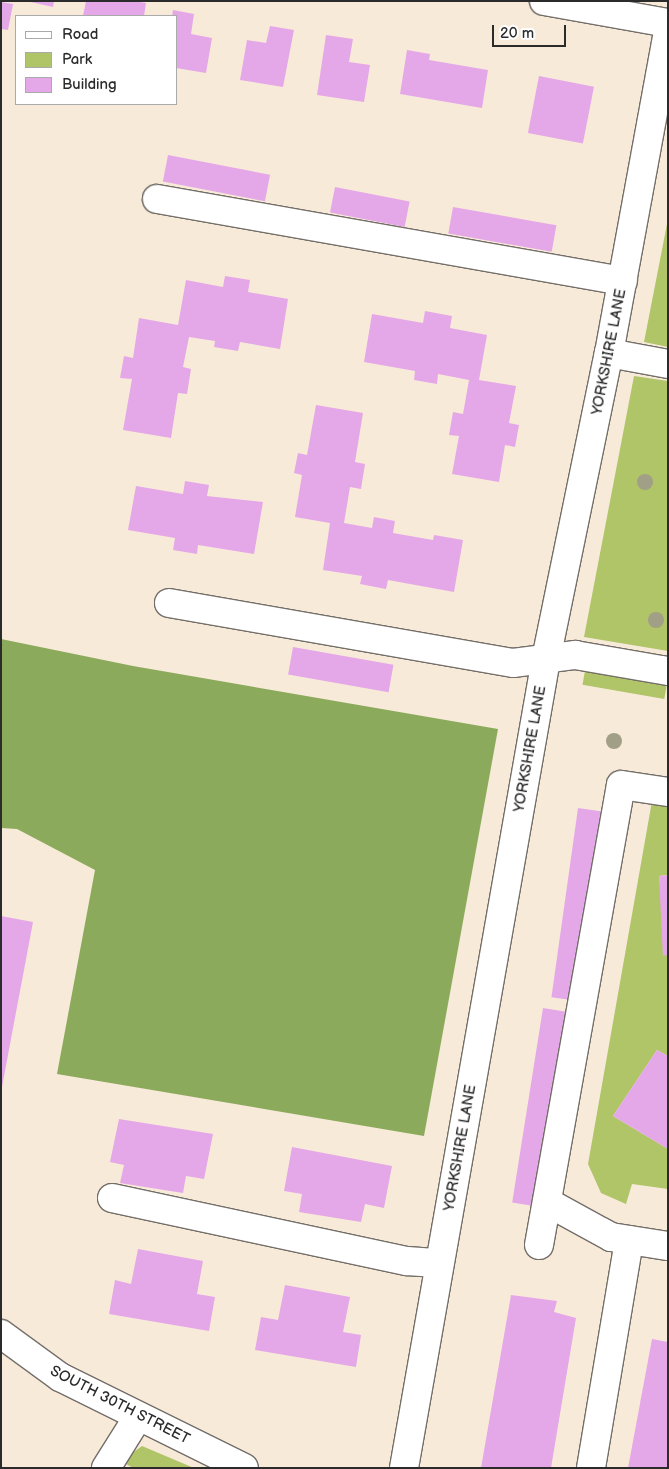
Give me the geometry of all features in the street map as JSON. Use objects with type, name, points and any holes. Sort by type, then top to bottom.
[{"type":"street","points":[[544,1],[668,23]]},
{"type":"street","name":"YORKSHIRE LANE","points":[[404,1468],[546,660],[623,281],[668,32]]},
{"type":"street","points":[[156,199],[623,281]]},
{"type":"street","points":[[609,353],[668,364]]},
{"type":"street","points":[[169,603],[512,664],[575,655],[668,671]]},
{"type":"street","points":[[539,1245],[620,784],[668,792]]},
{"type":"street","points":[[112,1198],[407,1261],[439,1263]]},
{"type":"street","points":[[547,1202],[611,1237],[668,1246]]},
{"type":"street","points":[[591,1468],[629,1240]]},
{"type":"street","name":"SOUTH 30TH STREET","points":[[1,1334],[60,1377],[244,1468]]},
{"type":"street","points":[[106,1468],[138,1417]]},
{"type":"green space","points":[[668,224],[668,347],[644,342]]},
{"type":"green space","points":[[634,376],[668,381],[668,651],[584,637]]},
{"type":"green space","points":[[1,639],[133,666],[498,729],[424,1136],[57,1074],[95,870],[17,829],[1,828]]},
{"type":"green space","points":[[586,665],[668,679],[664,699],[583,685]]},
{"type":"green space","points":[[652,801],[668,801],[668,875],[659,876],[668,955],[668,1056],[657,1050],[613,1116],[668,1149],[668,1189],[632,1184],[626,1204],[601,1193],[588,1164]]},
{"type":"green space","points":[[142,1446],[194,1468],[133,1468],[121,1461]]},
{"type":"building","points":[[26,1],[54,1],[53,7]]},
{"type":"building","points":[[86,1],[133,1],[146,3],[144,15],[83,15]]},
{"type":"building","points":[[1,2],[13,4],[8,30],[1,29]]},
{"type":"building","points":[[173,10],[194,14],[191,34],[212,38],[206,73],[178,68],[178,15],[172,15]]},
{"type":"building","points":[[270,26],[294,30],[283,87],[240,80],[247,40],[266,43]]},
{"type":"building","points":[[326,35],[353,39],[349,62],[370,65],[364,102],[317,95]]},
{"type":"building","points":[[407,50],[430,54],[429,60],[488,70],[482,108],[400,94]]},
{"type":"building","points":[[539,76],[594,87],[583,144],[528,133]]},
{"type":"building","points":[[168,155],[270,175],[265,201],[163,182]]},
{"type":"building","points":[[335,187],[410,202],[405,227],[330,213]]},
{"type":"building","points":[[453,207],[556,225],[552,252],[448,234]]},
{"type":"building","points":[[225,276],[250,280],[248,292],[288,299],[280,349],[240,342],[238,351],[214,347],[215,341],[189,337],[183,367],[191,369],[187,394],[178,393],[171,438],[123,430],[132,379],[120,378],[124,356],[133,358],[139,318],[178,325],[186,280],[223,287]]},
{"type":"building","points":[[425,311],[452,316],[450,328],[487,335],[479,380],[516,386],[509,423],[519,425],[515,447],[505,445],[499,482],[452,474],[459,436],[449,435],[453,412],[463,414],[469,380],[438,374],[437,384],[414,380],[415,371],[364,362],[372,314],[423,323]]},
{"type":"building","points":[[316,405],[363,413],[355,462],[365,464],[361,489],[350,487],[344,523],[372,528],[374,517],[395,521],[393,533],[433,540],[434,535],[463,540],[454,592],[388,580],[386,589],[360,584],[362,576],[323,570],[330,523],[295,517],[302,475],[294,473],[298,453],[307,455]]},
{"type":"building","points":[[185,481],[209,485],[207,496],[263,502],[254,554],[198,545],[197,554],[173,550],[175,538],[128,530],[136,486],[183,494]]},
{"type":"building","points":[[293,647],[393,665],[389,692],[288,675]]},
{"type":"building","points":[[578,808],[606,812],[579,1001],[551,997]]},
{"type":"building","points":[[668,875],[668,955],[663,956],[659,876]]},
{"type":"building","points":[[1,916],[33,922],[2,1087],[1,1087]]},
{"type":"building","points":[[543,1008],[568,1012],[537,1206],[512,1203]]},
{"type":"building","points":[[657,1050],[668,1056],[668,1149],[613,1116]]},
{"type":"building","points":[[119,1119],[213,1134],[204,1179],[186,1176],[183,1193],[120,1183],[124,1165],[110,1162]]},
{"type":"building","points":[[292,1147],[392,1166],[384,1208],[365,1204],[361,1222],[299,1212],[302,1194],[284,1191]]},
{"type":"building","points":[[138,1249],[203,1261],[197,1294],[215,1297],[209,1331],[109,1314],[115,1280],[131,1284]]},
{"type":"building","points":[[285,1285],[350,1297],[343,1332],[361,1335],[356,1367],[255,1350],[261,1317],[278,1320]]},
{"type":"building","points":[[511,1295],[557,1301],[554,1312],[576,1318],[551,1468],[481,1468]]},
{"type":"building","points":[[652,1339],[668,1342],[668,1468],[628,1468]]}]
